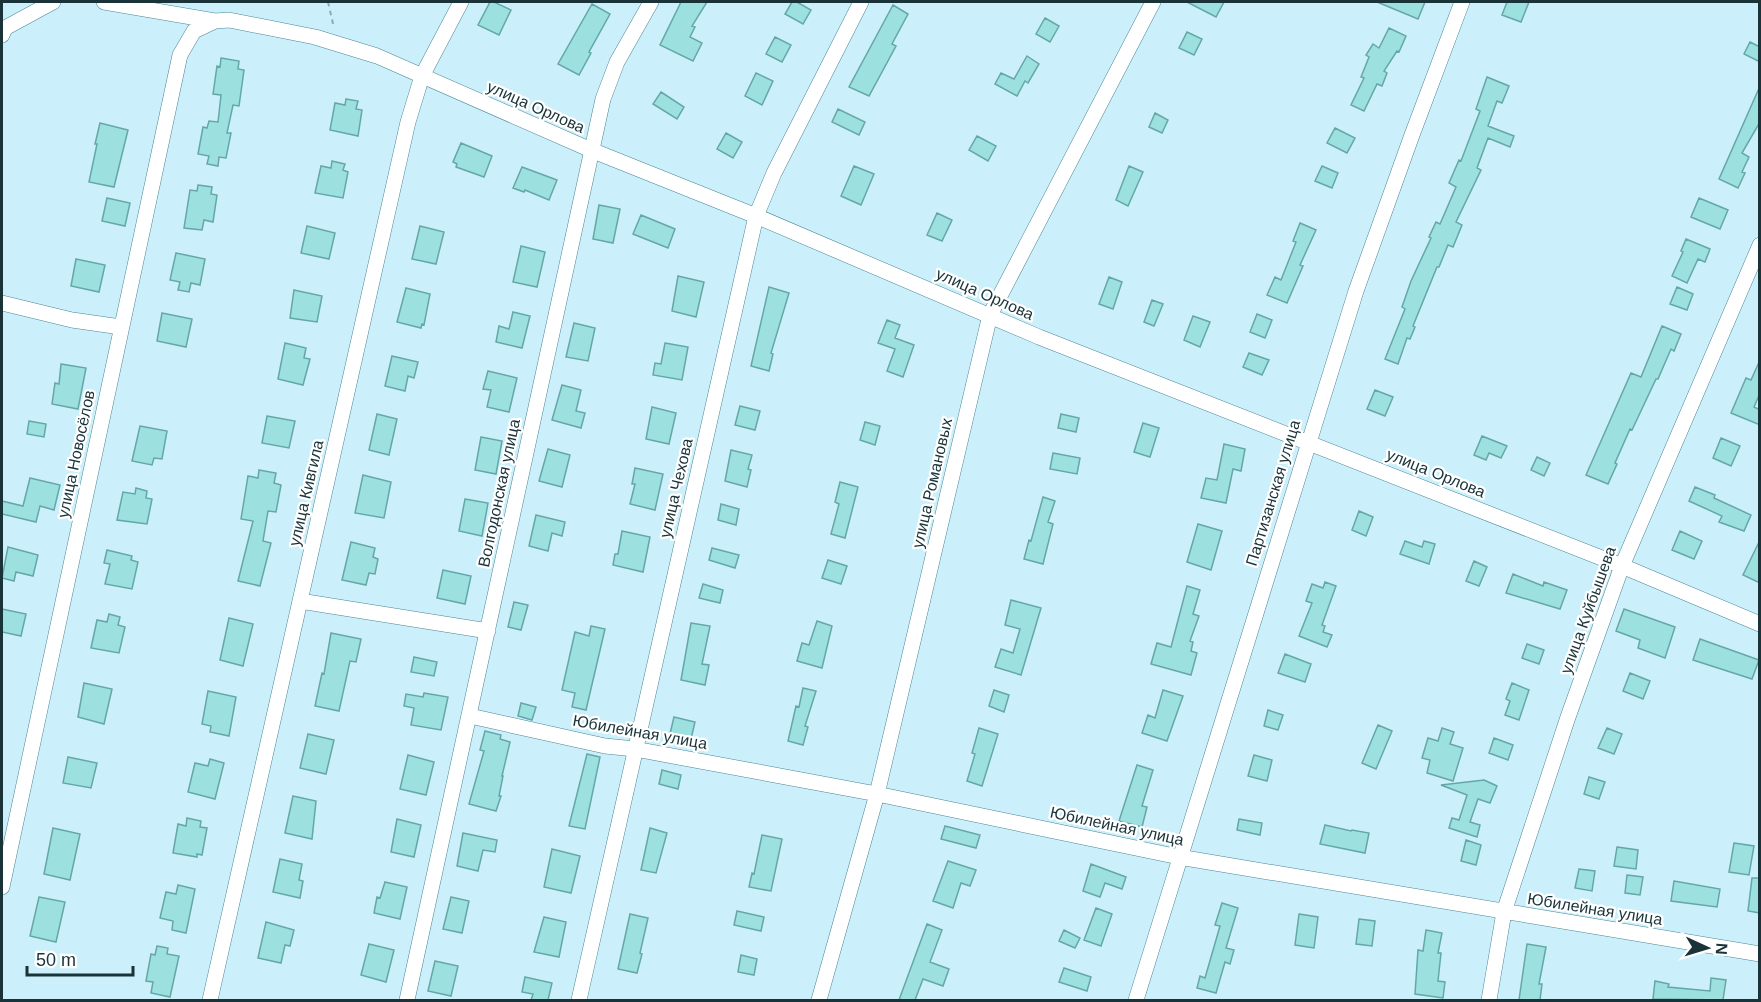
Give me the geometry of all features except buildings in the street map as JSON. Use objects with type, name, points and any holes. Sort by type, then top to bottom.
[{"type":"street","points":[[2,35],[6,27],[53,2]]},
{"type":"street","points":[[104,2],[215,21]]},
{"type":"street","name":"улица Кивгила","points":[[210,1000],[408,122],[422,76],[461,2]]},
{"type":"street","name":"Волгодонская улица","points":[[407,1000],[603,99],[617,62],[651,2]]},
{"type":"street","name":"улица Чехова","points":[[579,1000],[756,216],[784,152],[861,2]]},
{"type":"street","name":"улица Романовых","points":[[819,1000],[877,794],[990,315],[1153,2]]},
{"type":"street","name":"Партизанская улица","points":[[1136,1000],[1356,291],[1462,2]]},
{"type":"street","name":"улица Орлова","points":[[194,31],[215,21],[229,20],[315,37],[377,56],[591,150],[756,216],[1039,337],[1622,566],[1760,624]]},
{"type":"street","name":"улица Новосёлов","points":[[2,887],[180,55],[194,31]]},
{"type":"street","name":"улица Куйбышева","points":[[1489,1000],[1503,912],[1568,717],[1622,566],[1760,245]]},
{"type":"street","points":[[2,303],[72,320],[121,327]]},
{"type":"street","points":[[300,601],[488,631]]},
{"type":"street","name":"Юбилейная улица","points":[[470,716],[605,746],[635,749],[877,794],[1179,857],[1760,954]]},
{"type":"path","points":[[328,2],[331,21],[342,45]]}]
